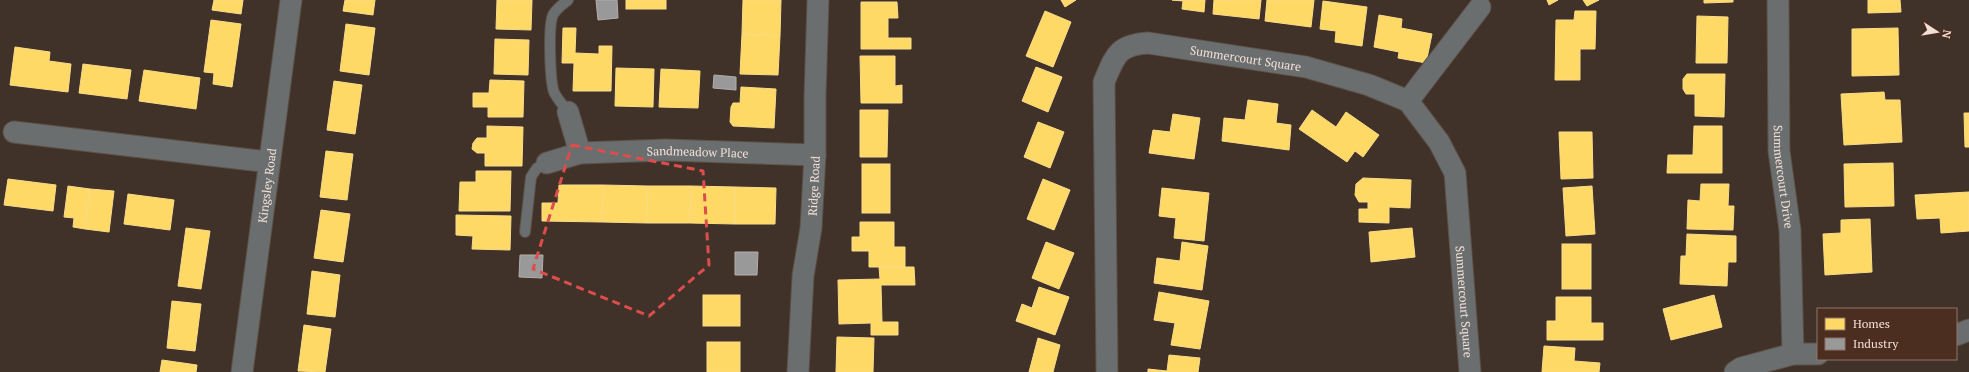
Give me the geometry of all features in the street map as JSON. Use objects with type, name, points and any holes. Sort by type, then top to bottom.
[{"type":"street","name":"Kingsley Road","points":[[242,372],[291,0]]},
{"type":"street","name":"Ridge Road","points":[[798,372],[803,276],[811,228],[815,155],[818,0]]},
{"type":"street","name":"Summercourt Drive","points":[[1778,0],[1779,151],[1790,230],[1793,354]]},
{"type":"street","points":[[1408,102],[1480,7]]},
{"type":"street","name":"Summercourt Square","points":[[1107,372],[1104,82],[1116,54],[1133,44],[1148,43],[1306,67],[1369,85],[1408,102],[1438,142],[1456,173],[1470,372]]},
{"type":"street","points":[[568,112],[580,153]]},
{"type":"street","points":[[14,132],[269,162]]},
{"type":"street","name":"Sandmeadow Place","points":[[546,163],[580,153],[666,150],[815,155]]},
{"type":"street","points":[[1957,335],[1969,330]]},
{"type":"street","points":[[1735,372],[1741,368],[1793,354],[1817,354]]},
{"type":"lane","points":[[568,0],[553,15],[550,34],[552,86],[554,92],[568,112]]},
{"type":"lane","points":[[525,232],[531,177],[537,168],[546,163]]},
{"type":"highlighted area","points":[[572,145],[703,171],[709,265],[649,316],[533,269]]},
{"type":"building: Homes","points":[[214,0],[243,0],[241,14],[212,10]]},
{"type":"building: Homes","points":[[345,0],[375,0],[373,15],[343,11]]},
{"type":"building: Homes","points":[[497,0],[532,0],[531,30],[496,29]]},
{"type":"building: Homes","points":[[626,0],[666,0],[666,9],[626,9]]},
{"type":"building: Homes","points":[[743,0],[781,0],[780,36],[742,34]]},
{"type":"building: Homes","points":[[1061,0],[1076,0],[1065,7]]},
{"type":"building: Homes","points":[[1172,0],[1205,0],[1204,12],[1182,9],[1183,1]]},
{"type":"building: Homes","points":[[1214,0],[1261,0],[1259,19],[1213,14]]},
{"type":"building: Homes","points":[[1267,0],[1314,0],[1311,27],[1265,21]]},
{"type":"building: Homes","points":[[1547,0],[1558,0],[1549,5]]},
{"type":"building: Homes","points":[[1583,0],[1599,0],[1587,6]]},
{"type":"building: Homes","points":[[1704,0],[1733,0],[1733,2],[1704,3]]},
{"type":"building: Homes","points":[[1868,0],[1900,0],[1901,12],[1868,13]]},
{"type":"building: Homes","points":[[1323,1],[1367,7],[1362,46],[1335,42],[1336,31],[1320,29]]},
{"type":"building: Homes","points":[[861,2],[897,2],[898,18],[888,18],[888,38],[911,38],[911,49],[861,49]]},
{"type":"building: Homes","points":[[1045,11],[1071,22],[1053,67],[1026,56]]},
{"type":"building: Homes","points":[[1575,11],[1596,11],[1595,49],[1580,49],[1580,80],[1555,80],[1556,20],[1574,20]]},
{"type":"building: Homes","points":[[1379,15],[1402,19],[1401,28],[1432,34],[1426,63],[1398,58],[1399,52],[1374,47]]},
{"type":"building: Homes","points":[[1697,16],[1728,17],[1727,63],[1696,63]]},
{"type":"building: Homes","points":[[211,20],[241,24],[232,87],[213,84],[214,73],[204,72]]},
{"type":"building: Homes","points":[[346,24],[375,28],[369,75],[340,71]]},
{"type":"building: Homes","points":[[563,28],[576,28],[575,53],[599,54],[599,46],[612,46],[611,91],[573,91],[574,63],[562,63]]},
{"type":"building: Homes","points":[[1898,28],[1899,75],[1852,76],[1852,29]]},
{"type":"building: Homes","points":[[742,34],[780,36],[778,75],[740,74]]},
{"type":"building: Homes","points":[[495,39],[529,40],[528,75],[494,74]]},
{"type":"building: Homes","points":[[15,47],[50,52],[49,61],[71,64],[68,92],[10,85]]},
{"type":"building: Homes","points":[[860,56],[895,56],[895,86],[902,85],[902,103],[861,103]]},
{"type":"building: Homes","points":[[83,64],[131,70],[127,99],[79,93]]},
{"type":"building: Homes","points":[[1036,67],[1062,77],[1048,112],[1022,101]]},
{"type":"building: Homes","points":[[616,68],[654,69],[653,107],[615,106]]},
{"type":"building: Homes","points":[[661,69],[700,71],[698,108],[659,107]]},
{"type":"building: Homes","points":[[144,70],[200,78],[196,109],[139,101]]},
{"type":"building: Homes","points":[[1687,74],[1725,74],[1724,117],[1695,116],[1695,94],[1686,94],[1683,89],[1683,79]]},
{"type":"building: Homes","points":[[490,80],[524,81],[523,117],[488,117],[488,107],[473,107],[473,93],[489,93]]},
{"type":"building: Homes","points":[[334,81],[362,85],[355,134],[327,130]]},
{"type":"building: Homes","points":[[741,87],[776,89],[774,128],[733,126],[730,122],[731,107],[733,103],[740,103]]},
{"type":"building: Homes","points":[[1884,92],[1885,100],[1900,100],[1902,142],[1844,145],[1841,94]]},
{"type":"building: Homes","points":[[1248,100],[1278,104],[1276,123],[1291,125],[1289,150],[1222,141],[1224,118],[1245,120]]},
{"type":"building: Homes","points":[[860,110],[888,110],[887,157],[860,157]]},
{"type":"building: Homes","points":[[1312,110],[1336,127],[1346,112],[1379,135],[1363,157],[1355,151],[1347,162],[1299,129]]},
{"type":"building: Homes","points":[[1964,113],[1969,113],[1969,147],[1965,147]]},
{"type":"building: Homes","points":[[1173,114],[1200,118],[1194,159],[1149,153],[1153,130],[1170,132]]},
{"type":"building: Homes","points":[[1038,122],[1064,132],[1050,168],[1024,157]]},
{"type":"building: Homes","points":[[487,126],[523,127],[522,166],[485,166],[485,153],[477,153],[472,149],[473,143],[477,138],[487,138]]},
{"type":"building: Homes","points":[[1694,126],[1722,126],[1722,173],[1667,173],[1668,155],[1693,155]]},
{"type":"building: Homes","points":[[1559,132],[1592,132],[1593,178],[1561,179]]},
{"type":"building: Homes","points":[[326,151],[353,154],[347,200],[320,197]]},
{"type":"building: Homes","points":[[1893,163],[1894,206],[1845,207],[1844,164]]},
{"type":"building: Homes","points":[[862,164],[890,164],[890,213],[862,213]]},
{"type":"building: Homes","points":[[476,171],[511,171],[510,211],[459,211],[460,182],[476,182]]},
{"type":"building: Homes","points":[[1363,178],[1411,180],[1410,208],[1389,207],[1389,223],[1359,222],[1359,209],[1368,209],[1368,202],[1359,202],[1355,195],[1356,184]]},
{"type":"building: Homes","points":[[8,179],[56,185],[53,211],[4,205]]},
{"type":"building: Homes","points":[[1043,179],[1070,190],[1054,230],[1027,219]]},
{"type":"building: Homes","points":[[1701,184],[1729,184],[1728,206],[1734,206],[1733,230],[1687,229],[1688,200],[1700,201]]},
{"type":"building: Homes","points":[[559,185],[603,185],[602,222],[542,221],[542,203],[558,203]]},
{"type":"building: Homes","points":[[603,185],[648,186],[647,223],[602,222]]},
{"type":"building: Homes","points":[[68,186],[90,189],[85,229],[73,227],[74,218],[64,217]]},
{"type":"building: Homes","points":[[648,186],[691,186],[690,223],[647,223]]},
{"type":"building: Homes","points":[[691,186],[735,187],[735,224],[690,223]]},
{"type":"building: Homes","points":[[1592,186],[1595,234],[1566,236],[1563,188]]},
{"type":"building: Homes","points":[[735,187],[776,188],[775,224],[735,224]]},
{"type":"building: Homes","points":[[1162,188],[1209,193],[1204,241],[1174,238],[1176,218],[1159,216]]},
{"type":"building: Homes","points":[[90,189],[114,191],[109,232],[85,229]]},
{"type":"building: Homes","points":[[1969,192],[1969,231],[1941,233],[1940,218],[1917,219],[1915,195]]},
{"type":"building: Homes","points":[[128,194],[174,200],[170,230],[124,224]]},
{"type":"building: Homes","points":[[321,210],[350,214],[343,262],[314,258]]},
{"type":"building: Homes","points":[[456,215],[511,216],[510,250],[472,249],[473,236],[456,235]]},
{"type":"building: Homes","points":[[1870,219],[1872,272],[1825,275],[1823,234],[1841,233],[1841,220]]},
{"type":"building: Homes","points":[[860,222],[894,222],[894,247],[905,247],[905,267],[869,267],[869,251],[852,251],[852,237],[860,237]]},
{"type":"building: Homes","points":[[186,228],[210,231],[201,289],[178,286]]},
{"type":"building: Homes","points":[[1412,228],[1415,257],[1371,262],[1369,232]]},
{"type":"building: Homes","points":[[1687,234],[1736,236],[1736,262],[1728,262],[1727,286],[1680,284],[1681,256],[1686,256]]},
{"type":"building: Homes","points":[[1046,242],[1074,253],[1059,289],[1032,278]]},
{"type":"building: Homes","points":[[1182,242],[1208,246],[1202,290],[1154,283],[1157,258],[1180,261]]},
{"type":"building: Homes","points":[[1562,244],[1591,244],[1591,289],[1562,289]]},
{"type":"building: Homes","points":[[879,267],[914,267],[915,285],[881,285],[882,322],[898,322],[898,335],[871,335],[871,323],[839,324],[838,280],[880,279]]},
{"type":"building: Homes","points":[[312,271],[340,275],[335,317],[307,314]]},
{"type":"building: Homes","points":[[1039,287],[1069,297],[1055,335],[1016,321],[1022,304],[1032,308]]},
{"type":"building: Homes","points":[[1159,292],[1209,301],[1200,349],[1171,345],[1175,323],[1154,320]]},
{"type":"building: Homes","points":[[703,295],[740,295],[740,326],[703,326]]},
{"type":"building: Homes","points":[[1714,295],[1722,327],[1671,340],[1663,309]]},
{"type":"building: Homes","points":[[1556,297],[1591,297],[1591,323],[1603,323],[1603,340],[1547,340],[1547,321],[1556,321]]},
{"type":"building: Homes","points":[[172,301],[201,304],[195,351],[167,348]]},
{"type":"building: Homes","points":[[304,325],[331,329],[325,372],[298,371]]},
{"type":"building: Homes","points":[[837,337],[874,338],[873,372],[836,372]]},
{"type":"building: Homes","points":[[1038,338],[1060,345],[1053,372],[1029,372]]},
{"type":"building: Homes","points":[[707,342],[740,342],[740,372],[707,372]]},
{"type":"building: Homes","points":[[1544,346],[1575,348],[1574,361],[1600,363],[1599,372],[1542,372]]},
{"type":"building: Homes","points":[[1169,355],[1200,358],[1198,372],[1148,372],[1148,369],[1167,371]]},
{"type":"building: Homes","points":[[162,360],[197,365],[196,372],[160,372]]},
{"type":"building: Industry","points":[[596,0],[617,0],[618,18],[598,20]]},
{"type":"building: Industry","points":[[714,75],[736,77],[736,90],[713,88]]},
{"type":"building: Industry","points":[[735,252],[758,252],[757,275],[735,275]]},
{"type":"building: Industry","points":[[520,255],[543,255],[542,278],[519,277]]}]
